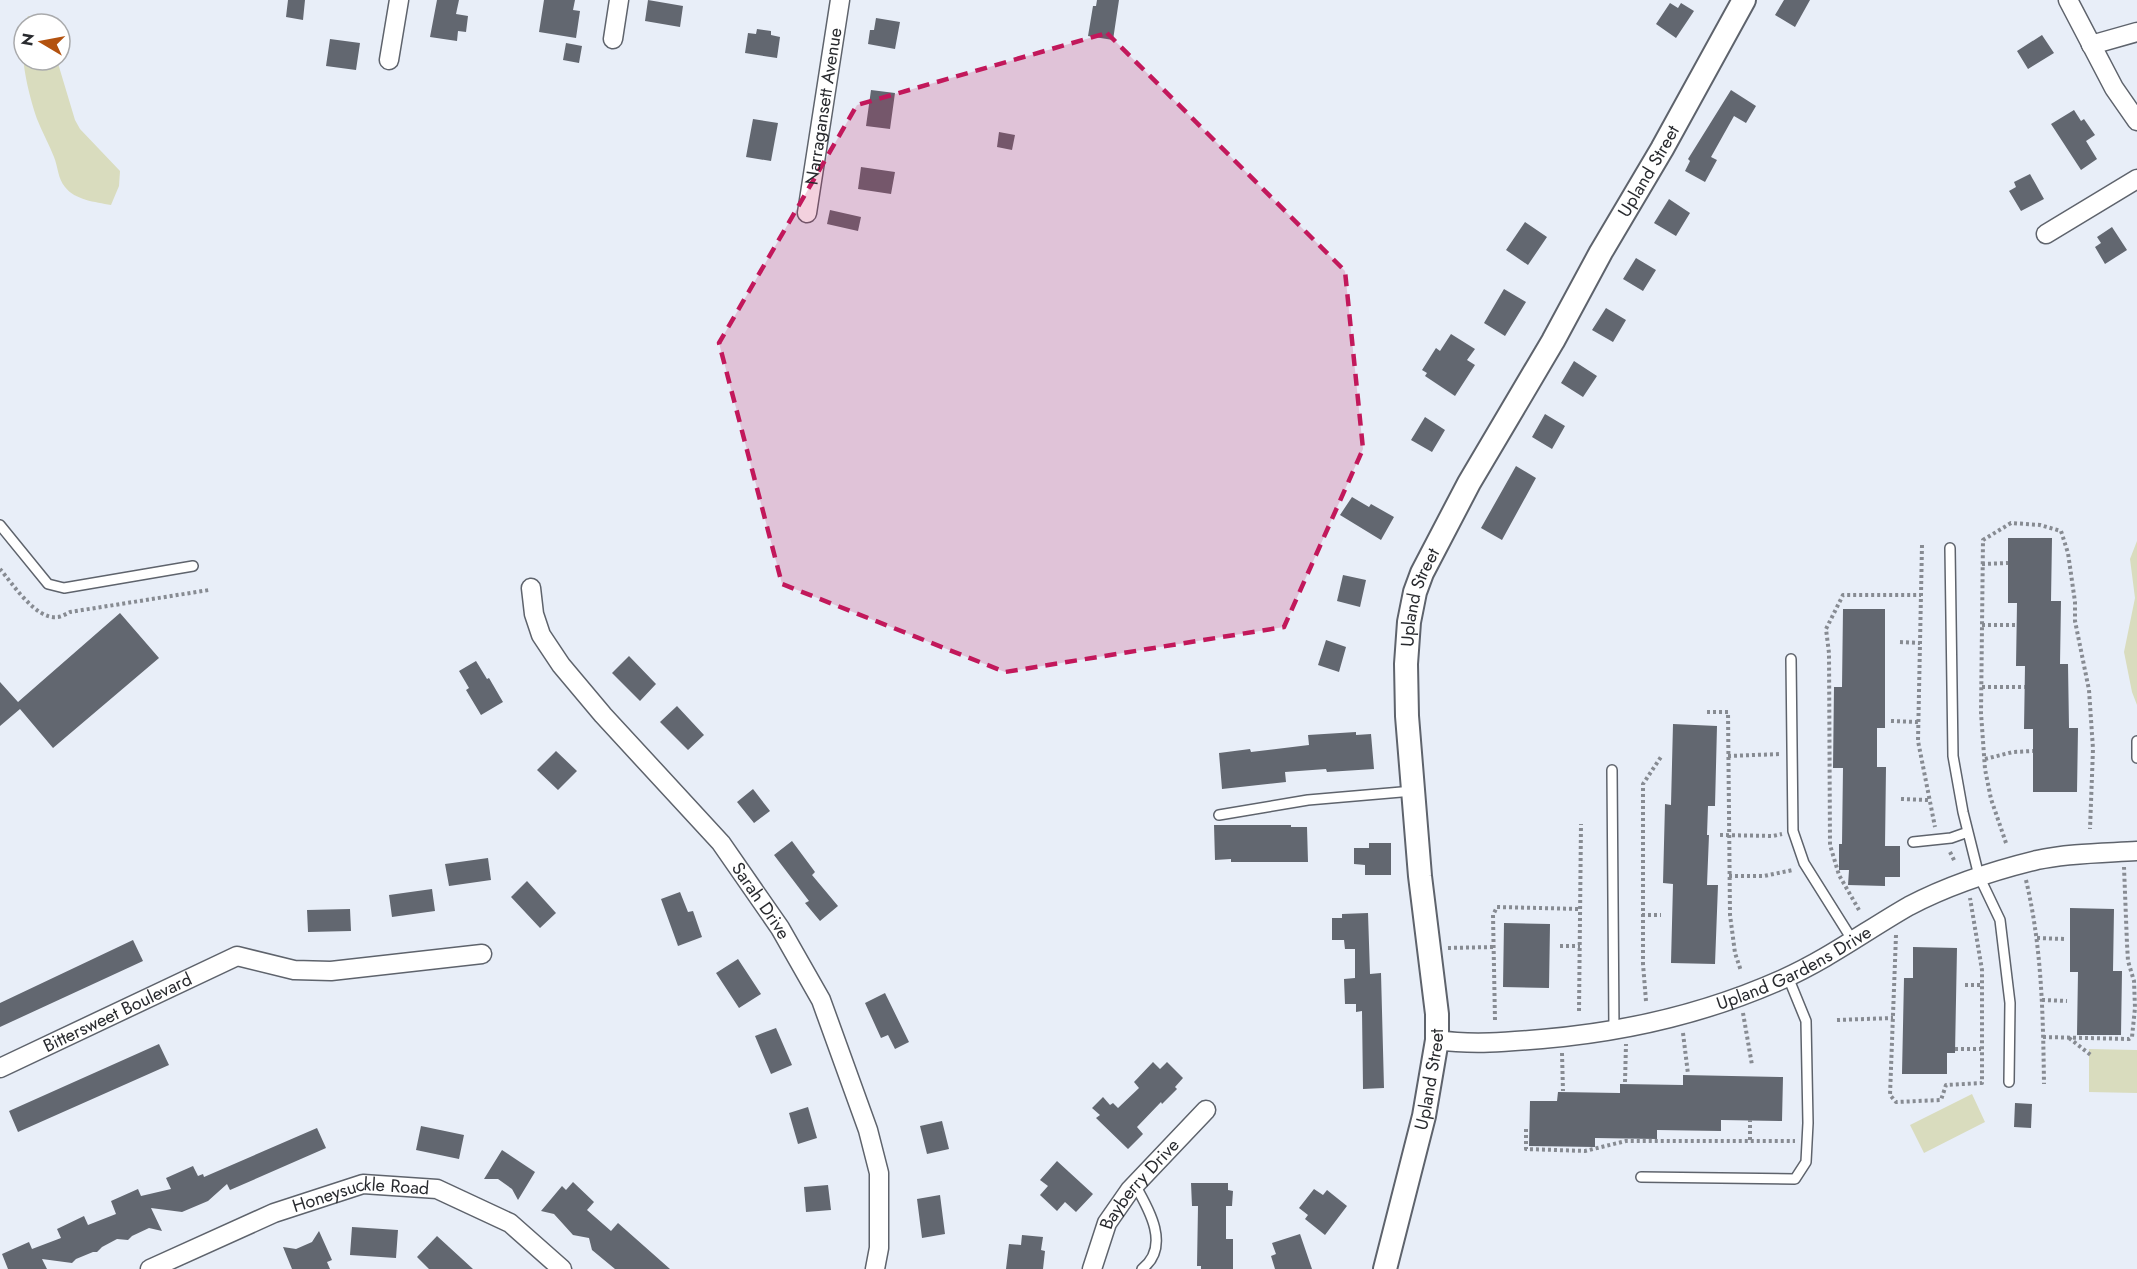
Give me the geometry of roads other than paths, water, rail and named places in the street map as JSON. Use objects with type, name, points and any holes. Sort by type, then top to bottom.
[{"type":"street","points":[[389,60],[399,0]]},
{"type":"street","points":[[614,39],[619,0]]},
{"type":"street","name":"Narragansett Avenue","points":[[807,213],[840,0]]},
{"type":"street","points":[[2068,0],[2114,88],[2137,120]]},
{"type":"street","name":"Upland Street","points":[[1385,1269],[1424,1116],[1437,1040],[1430,948],[1413,791],[1406,664],[1409,622],[1422,573],[1469,483],[1662,149],[1741,2]]},
{"type":"street","points":[[2091,45],[2137,32]]},
{"type":"street","points":[[2046,234],[2137,179]]},
{"type":"street","name":"Sarah Drive","points":[[531,588],[534,614],[541,635],[561,666],[603,716],[721,843],[780,928],[821,1000],[868,1130],[879,1173],[879,1248],[875,1269]]},
{"type":"street","name":"Upland Gardens Drive","points":[[1437,1040],[1460,1043],[1587,1036],[1620,1037],[1654,1023],[1718,1005],[1788,977],[1910,906],[1980,876],[2039,860],[2137,851]]},
{"type":"street","name":"Bittersweet Boulevard","points":[[0,1068],[237,956],[294,970],[331,971],[482,954]]},
{"type":"street","name":"Bayberry Drive","points":[[1092,1269],[1107,1223],[1135,1185],[1206,1110]]},
{"type":"street","name":"Honeysuckle Road","points":[[150,1269],[274,1213],[363,1184],[437,1189],[510,1223],[562,1269]]},
{"type":"lane","points":[[0,525],[48,584],[64,588],[193,566]]},
{"type":"lane","points":[[1950,548],[1953,756],[1968,832],[1980,876],[2000,920],[2010,1003],[2009,1082]]},
{"type":"lane","points":[[1791,659],[1793,831],[1805,866],[1852,941]]},
{"type":"lane","points":[[2136,741],[2137,758]]},
{"type":"lane","points":[[1612,770],[1620,1037]]},
{"type":"lane","points":[[1219,815],[1308,800],[1413,791]]},
{"type":"lane","points":[[1913,842],[1968,832]]},
{"type":"lane","points":[[1641,1177],[1795,1179],[1806,1162],[1806,1021],[1788,977]]},
{"type":"lane","points":[[1135,1185],[1150,1210],[1156,1235],[1155,1250],[1150,1261],[1142,1269]]}]
